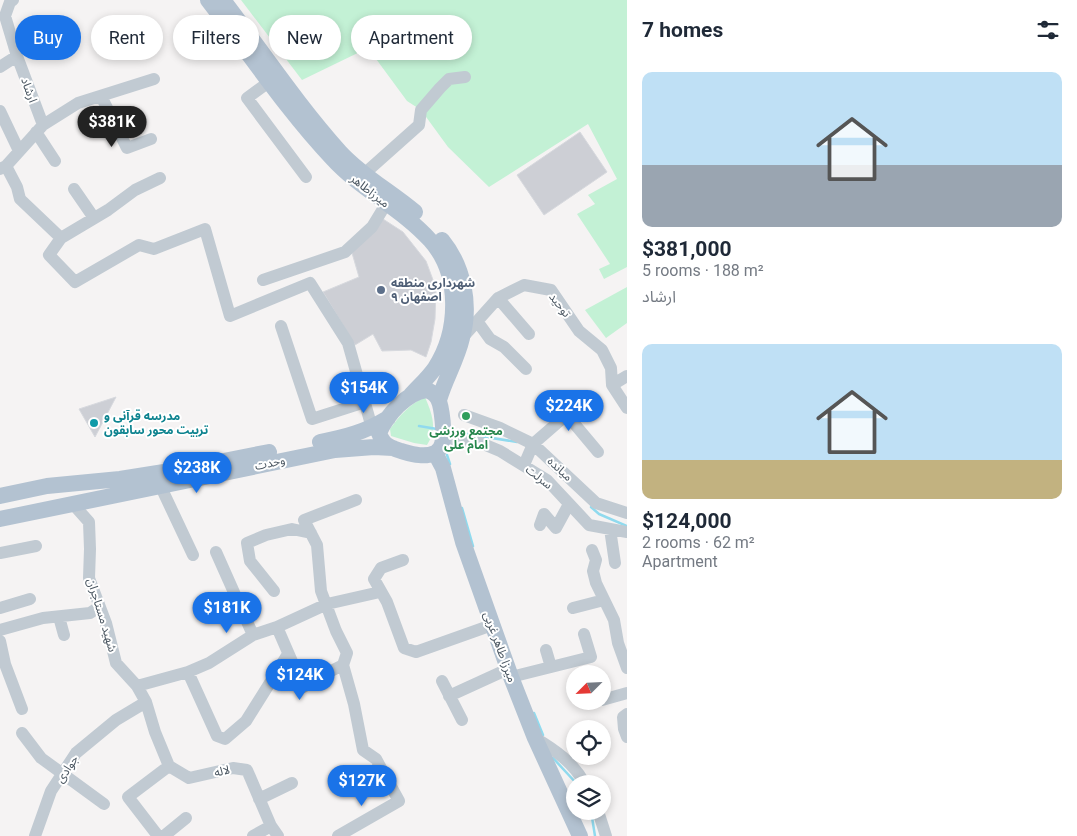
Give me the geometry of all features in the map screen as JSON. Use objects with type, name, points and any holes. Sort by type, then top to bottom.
[{"type":"main road","name":"میرزاطاهر","points":[[208,0],[269,82],[334,162],[367,191],[414,225],[432,241],[444,262],[452,287],[453,321],[442,354],[435,368],[410,396]]},
{"type":"main road","name":"میرزاطاهر","points":[[223,0],[291,92],[340,152],[364,174],[409,206],[429,224],[449,248],[458,264],[464,283],[465,316],[463,338],[439,400]]},
{"type":"main road","points":[[426,390],[431,391],[439,400],[441,408],[439,450],[419,456],[386,446],[381,440],[379,433],[388,418],[410,396],[426,390]]},
{"type":"main road","name":"وحدت","points":[[0,496],[65,484],[120,479],[183,469],[354,435],[372,428],[388,418]]},
{"type":"main road","name":"وحدت","points":[[0,519],[336,450],[374,447],[393,448]]},
{"type":"main road","name":"میرزا طاهر غربی","points":[[439,450],[463,542],[509,673],[535,738],[580,836]]},
{"type":"main road","points":[[65,484],[56,491],[57,499],[70,505]]},
{"type":"main road","points":[[30,490],[43,496],[38,511]]},
{"type":"street","name":"ارشاد","points":[[13,0],[10,2],[5,16],[15,49]]},
{"type":"street","points":[[0,67],[15,57]]},
{"type":"street","name":"ارشاد","points":[[18,60],[39,128],[55,161]]},
{"type":"street","points":[[364,174],[419,125],[420,110],[449,79],[465,77]]},
{"type":"street","points":[[61,238],[20,199],[16,187],[3,167],[39,128],[78,103],[154,79]]},
{"type":"street","points":[[269,82],[247,98],[306,177]]},
{"type":"street","points":[[102,96],[127,148],[151,139]]},
{"type":"street","points":[[0,111],[19,151]]},
{"type":"street","points":[[160,178],[135,190],[61,238],[49,255],[75,282],[139,245],[154,249],[205,229],[230,316],[310,282],[348,343],[372,428]]},
{"type":"street","points":[[74,189],[94,218]]},
{"type":"street","points":[[263,280],[345,252],[372,227],[386,204]]},
{"type":"street","name":"توحید","points":[[463,338],[498,298],[524,285],[550,290],[579,331],[602,350],[611,368],[612,385],[627,408]]},
{"type":"street","points":[[498,298],[530,334]]},
{"type":"street","points":[[478,321],[490,339],[504,347],[526,369]]},
{"type":"street","points":[[281,326],[312,419],[365,402]]},
{"type":"street","points":[[612,385],[627,376]]},
{"type":"street","points":[[560,397],[598,452]]},
{"type":"street","points":[[524,465],[532,447],[586,398]]},
{"type":"street","name":"میانده","points":[[464,415],[477,433],[532,447],[596,502],[627,513]]},
{"type":"street","points":[[439,450],[477,433]]},
{"type":"street","name":"سرلت","points":[[477,433],[500,451],[547,480],[590,525],[627,532]]},
{"type":"street","points":[[160,485],[193,555]]},
{"type":"street","points":[[338,836],[399,801],[376,759],[363,750],[354,704],[343,666],[347,653],[336,631],[321,591],[318,545],[304,520],[356,500]]},
{"type":"street","points":[[540,525],[544,514],[556,528],[569,504]]},
{"type":"street","name":"شهید مستاجران","points":[[70,505],[89,522],[89,578],[106,623],[116,662],[137,686],[146,702],[155,732],[169,766]]},
{"type":"street","points":[[274,591],[250,561],[247,543],[266,535],[292,529],[311,533]]},
{"type":"street","points":[[610,529],[615,563]]},
{"type":"street","points":[[0,553],[36,546]]},
{"type":"street","points":[[592,550],[596,560],[593,571],[596,583],[622,633],[618,643],[627,668]]},
{"type":"street","points":[[216,552],[253,635]]},
{"type":"street","points":[[403,560],[382,568],[374,579],[387,602],[404,648],[416,652],[492,625]]},
{"type":"street","points":[[137,686],[188,672],[209,663],[253,635],[277,627],[327,604],[380,592]]},
{"type":"street","points":[[0,608],[30,599]]},
{"type":"street","points":[[573,608],[604,600]]},
{"type":"street","points":[[0,630],[43,618],[90,614],[99,607]]},
{"type":"street","points":[[59,617],[64,635]]},
{"type":"street","points":[[277,627],[304,687],[323,675],[343,666]]},
{"type":"street","points":[[449,696],[509,673],[551,667],[591,657],[584,634]]},
{"type":"street","points":[[0,641],[5,664],[22,710]]},
{"type":"street","points":[[546,650],[551,667]]},
{"type":"street","points":[[188,672],[217,736],[225,739],[246,721],[288,654]]},
{"type":"street","points":[[442,681],[462,720]]},
{"type":"street","points":[[611,697],[627,693]]},
{"type":"street","name":"جوادی","points":[[35,836],[51,791],[76,753],[116,720],[146,702]]},
{"type":"street","points":[[627,714],[623,717],[627,737]]},
{"type":"street","points":[[22,733],[41,758],[104,804]]},
{"type":"street","points":[[535,738],[550,747],[572,765],[579,775]]},
{"type":"street","points":[[158,836],[128,797],[169,766]]},
{"type":"street","name":"لاله","points":[[169,766],[189,778],[233,768],[247,770],[274,831]]},
{"type":"street","points":[[260,799],[292,783]]},
{"type":"street","points":[[164,836],[186,818]]},
{"type":"street","points":[[601,820],[606,836]]},
{"type":"street","points":[[253,836],[274,831]]},
{"type":"green space","points":[[241,0],[627,0],[627,267],[604,279],[599,269],[610,264],[577,214],[595,204],[588,195],[617,179],[588,124],[489,187],[448,147],[421,110],[407,101],[377,60],[472,60],[472,15],[351,15],[351,56],[302,80],[287,60],[341,60],[341,15],[269,15],[269,37],[259,24],[259,15],[252,15]]},
{"type":"green space","points":[[627,287],[627,323],[606,338],[585,310]]},
{"type":"green space","points":[[425,397],[433,421],[432,433],[427,445],[391,436],[390,429],[398,419],[406,410]]},
{"type":"building","points":[[580,132],[607,172],[544,215],[517,175]]},
{"type":"building","name":"شهرداری منطقه ۹ اصفهان","points":[[383,219],[403,232],[426,261],[436,288],[435,319],[426,357],[411,350],[382,351],[373,334],[355,345],[323,292],[359,277],[352,253]]},
{"type":"building","name":"مدرسه قرآنی و تربیت محور سابقون","points":[[116,397],[95,437],[79,409]]},
{"type":"waterway","points":[[419,426],[437,429]]},
{"type":"waterway","points":[[448,431],[517,442]]},
{"type":"waterway","points":[[447,455],[450,464]]},
{"type":"waterway","points":[[591,507],[599,514],[627,526]]},
{"type":"waterway","points":[[462,508],[473,546]]},
{"type":"waterway","points":[[534,713],[543,735]]},
{"type":"waterway","points":[[553,758],[569,775]]},
{"type":"waterway","points":[[592,820],[595,836]]},
{"type":"place","name":"شهرداری منطقه ۹ اصفهان","points":[[381,290]]},
{"type":"place","name":"مجتمع ورزشی امام علی","points":[[466,416]]},
{"type":"place","name":"مدرسه قرآنی و تربیت محور سابقون","points":[[94,423]]}]
